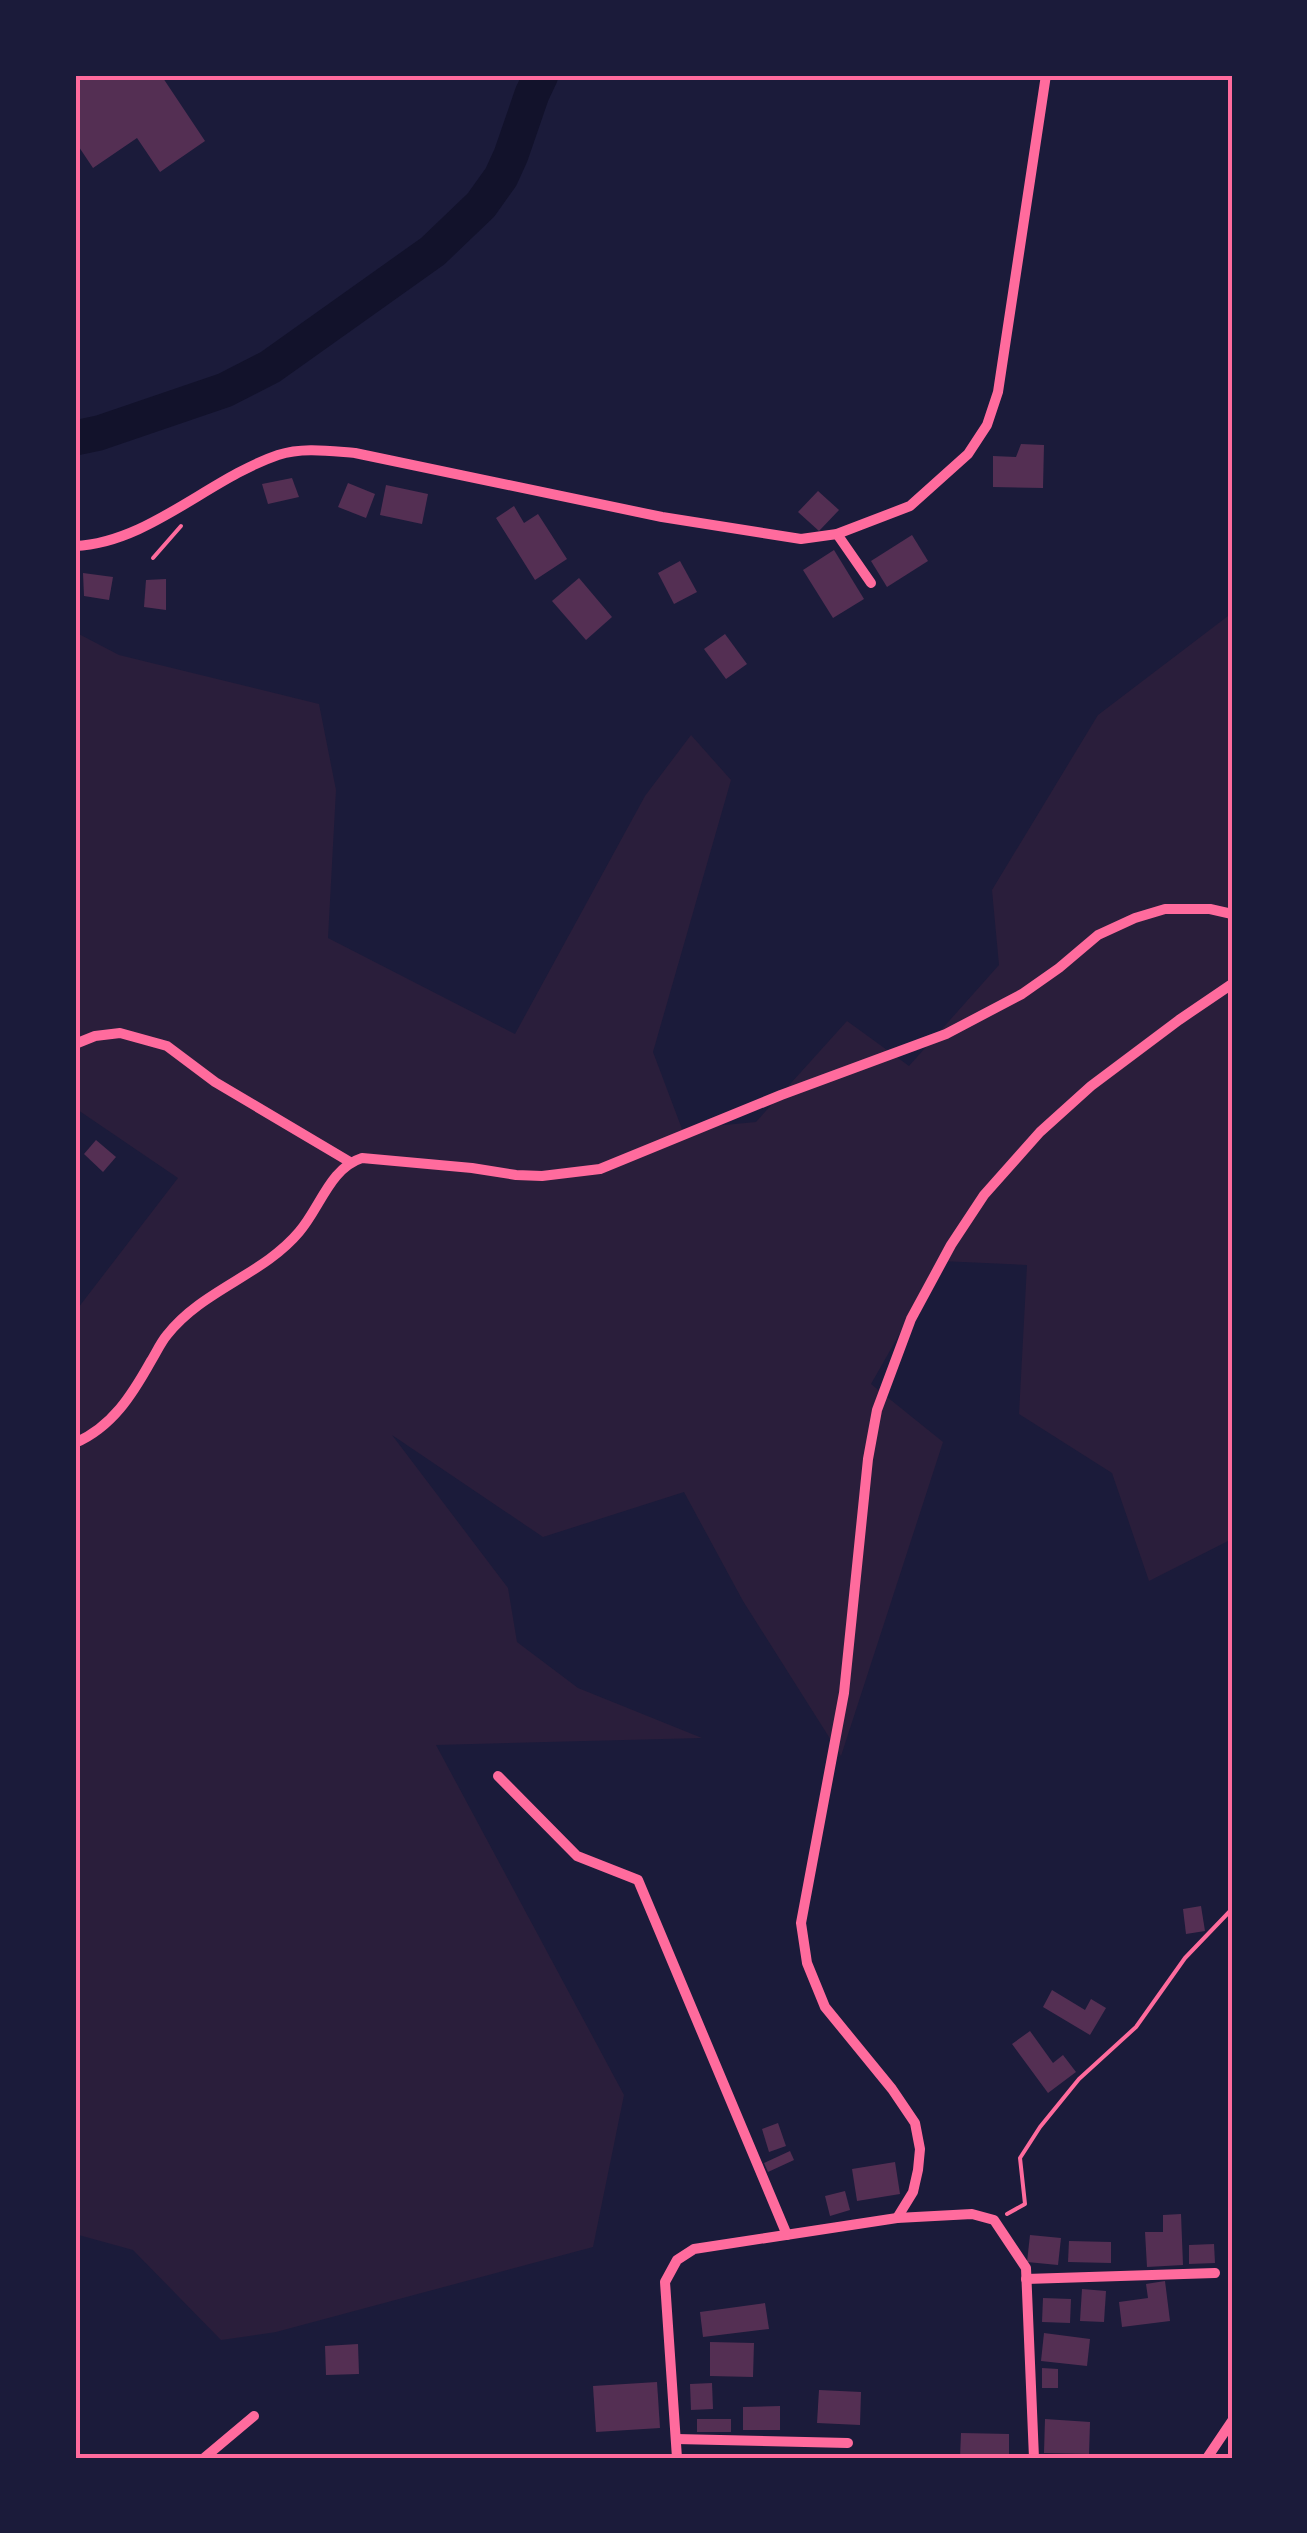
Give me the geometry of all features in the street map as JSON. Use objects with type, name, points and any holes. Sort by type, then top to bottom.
[{"type":"street","points":[[75,546],[92,546],[148,524],[242,471],[280,454],[311,449],[354,453],[662,517],[801,538],[837,534],[910,506],[968,454],[987,424],[998,392],[1046,75]]},
{"type":"street","points":[[837,534],[871,583]]},
{"type":"street","points":[[75,1443],[108,1423],[133,1393],[167,1334],[212,1294],[261,1265],[298,1234],[350,1162],[362,1158],[542,1176],[600,1170],[781,1095],[946,1034],[1022,994],[1098,935],[1135,918],[1165,909],[1210,909],[1232,914]]},
{"type":"street","points":[[897,2218],[913,2192],[918,2170],[916,2123],[825,2007],[807,1963],[802,1923],[844,1694],[868,1459],[877,1410],[912,1319],[951,1245],[984,1195],[1040,1132],[1091,1086],[1232,984]]},
{"type":"street","points":[[75,1044],[95,1036],[120,1033],[167,1046],[215,1082],[350,1162]]},
{"type":"street","points":[[498,1776],[577,1856],[638,1880],[787,2235]]},
{"type":"street","points":[[677,2458],[666,2282],[676,2260],[694,2249],[897,2218],[972,2214],[994,2220],[1026,2268],[1034,2458]]},
{"type":"street","points":[[1026,2279],[1215,2273]]},
{"type":"street","points":[[204,2458],[254,2416]]},
{"type":"street","points":[[1207,2458],[1232,2420]]},
{"type":"street","points":[[676,2440],[848,2442]]},
{"type":"path","points":[[994,2220],[1025,2204],[1020,2158],[1040,2128],[1079,2078],[1136,2027],[1185,1958],[1232,1909]]},
{"type":"shaded area","points":[[1232,613],[1232,1539],[1149,1581],[1112,1473],[1019,1414],[1027,1265],[941,1261],[871,1384],[943,1442],[841,1756],[743,1601],[684,1492],[543,1537],[392,1435],[508,1588],[517,1642],[578,1688],[702,1738],[436,1745],[624,2095],[593,2247],[276,2332],[221,2340],[133,2250],[75,2234],[75,1312],[178,1178],[75,1108],[75,632],[119,655],[319,704],[336,790],[328,938],[515,1034],[645,796],[691,735],[731,780],[653,1052],[682,1129],[756,1122],[847,1021],[909,1066],[999,965],[992,890],[1098,715]]},
{"type":"building","points":[[75,75],[161,75],[205,141],[160,172],[137,138],[93,168],[75,141]]},
{"type":"building","points":[[1021,444],[1044,445],[1043,488],[993,487],[993,456],[1016,457]]},
{"type":"building","points":[[292,478],[299,497],[268,504],[262,484]]},
{"type":"building","points":[[348,483],[375,494],[366,518],[338,507]]},
{"type":"building","points":[[386,485],[428,494],[422,524],[380,515]]},
{"type":"building","points":[[818,491],[839,510],[819,531],[798,512]]},
{"type":"building","points":[[514,506],[524,523],[538,514],[567,559],[535,580],[496,518]]},
{"type":"building","points":[[912,535],[928,561],[887,587],[871,561]]},
{"type":"building","points":[[834,550],[864,599],[833,618],[803,570]]},
{"type":"building","points":[[680,561],[697,592],[674,604],[658,573]]},
{"type":"building","points":[[83,573],[113,577],[109,600],[84,596]]},
{"type":"building","points":[[579,578],[612,617],[586,640],[552,601]]},
{"type":"building","points":[[166,579],[166,610],[144,607],[146,580]]},
{"type":"building","points":[[725,634],[747,664],[726,679],[704,649]]},
{"type":"building","points":[[96,1140],[116,1157],[103,1172],[84,1154]]},
{"type":"building","points":[[1201,1906],[1205,1931],[1186,1934],[1183,1909]]},
{"type":"building","points":[[1052,1990],[1085,2010],[1091,1999],[1106,2008],[1090,2035],[1043,2007]]},
{"type":"building","points":[[1030,2031],[1053,2063],[1063,2055],[1076,2072],[1048,2093],[1012,2044]]},
{"type":"building","points":[[778,2123],[786,2146],[769,2152],[762,2129]]},
{"type":"building","points":[[790,2151],[794,2160],[768,2172],[764,2163]]},
{"type":"building","points":[[895,2162],[900,2194],[857,2201],[852,2169]]},
{"type":"building","points":[[845,2191],[850,2210],[830,2216],[825,2196]]},
{"type":"building","points":[[1181,2214],[1183,2265],[1147,2267],[1145,2232],[1163,2232],[1163,2215]]},
{"type":"building","points":[[1030,2235],[1061,2238],[1058,2265],[1027,2262]]},
{"type":"building","points":[[1069,2241],[1111,2242],[1111,2263],[1068,2262]]},
{"type":"building","points":[[1214,2244],[1215,2263],[1189,2264],[1189,2245]]},
{"type":"building","points":[[1165,2281],[1170,2321],[1122,2327],[1119,2302],[1148,2298],[1146,2284]]},
{"type":"building","points":[[1082,2289],[1106,2291],[1104,2322],[1080,2321]]},
{"type":"building","points":[[1043,2298],[1071,2299],[1070,2323],[1042,2322]]},
{"type":"building","points":[[765,2303],[769,2329],[703,2337],[700,2312]]},
{"type":"building","points":[[1044,2333],[1090,2339],[1087,2366],[1041,2361]]},
{"type":"building","points":[[710,2342],[754,2343],[753,2377],[710,2376]]},
{"type":"building","points":[[358,2344],[359,2374],[326,2375],[325,2346]]},
{"type":"building","points":[[1042,2368],[1058,2369],[1058,2388],[1042,2388]]},
{"type":"building","points":[[657,2382],[660,2428],[596,2432],[593,2386]]},
{"type":"building","points":[[712,2383],[713,2409],[691,2410],[690,2384]]},
{"type":"building","points":[[819,2390],[861,2392],[860,2425],[817,2423]]},
{"type":"building","points":[[780,2406],[780,2430],[743,2430],[743,2407]]},
{"type":"building","points":[[697,2419],[731,2419],[731,2432],[697,2432]]},
{"type":"building","points":[[1045,2419],[1090,2422],[1089,2454],[1044,2453]]},
{"type":"building","points":[[961,2433],[1009,2434],[1009,2458],[960,2458]]},
{"type":"waterway","points":[[75,438],[225,390],[270,367],[433,251],[481,205],[501,177],[541,75]]}]
